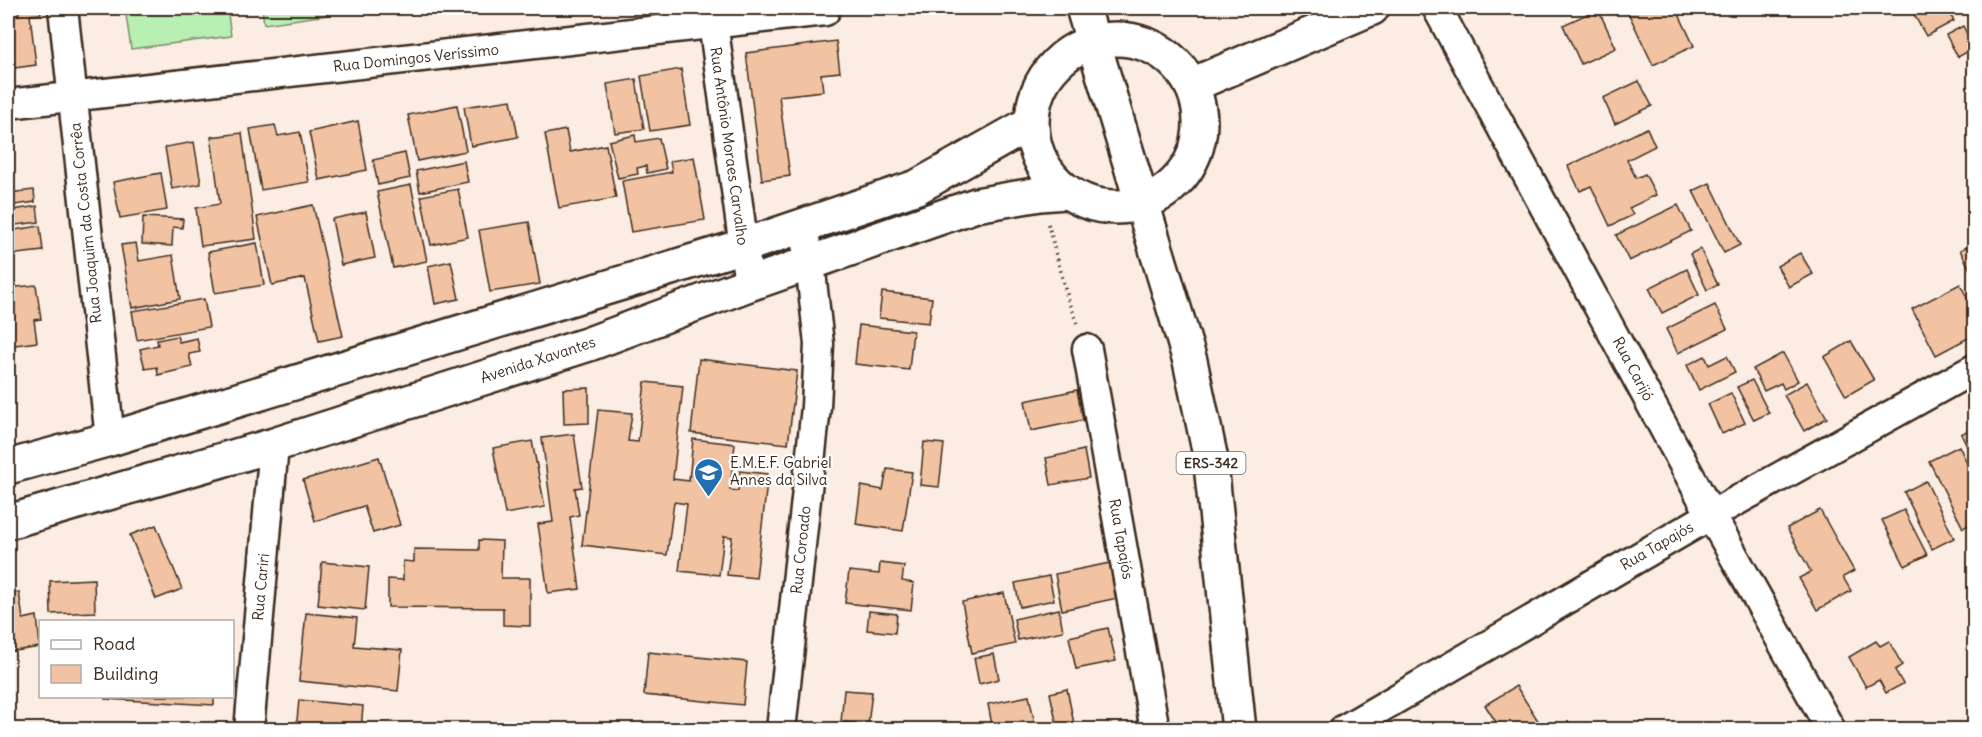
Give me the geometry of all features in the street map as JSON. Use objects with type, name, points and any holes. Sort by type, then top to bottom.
[{"type":"main road","name":"ERS-342","points":[[1083,8],[1190,361],[1210,455],[1239,729]]},
{"type":"main road","points":[[1192,85],[1372,8]]},
{"type":"main road","points":[[1123,38],[1151,46],[1175,62],[1192,85],[1201,120],[1195,156],[1174,186],[1143,204],[1116,208],[1089,204],[1053,193],[1048,176],[1036,156],[1031,123],[1041,85],[1063,56],[1093,41],[1123,38]]},
{"type":"main road","points":[[8,467],[111,439],[743,246],[917,187],[1031,123]]},
{"type":"main road","name":"Avenida Xavantes","points":[[8,522],[274,446],[589,344],[748,284],[976,206],[1053,193]]},
{"type":"street","name":"Rua Joaquim da Costa Corrêa","points":[[63,8],[111,439]]},
{"type":"street","name":"Rua Carijó","points":[[1437,8],[1712,515],[1831,729]]},
{"type":"street","name":"Rua Domingos Veríssimo","points":[[8,104],[711,16],[825,11]]},
{"type":"street","name":"Rua Antônio Moraes Carvalho","points":[[711,16],[748,284]]},
{"type":"street","name":"Rua Coroado","points":[[781,729],[816,407],[819,344],[810,263],[802,226]]},
{"type":"street","name":"Rua Tapajós","points":[[1087,349],[1155,729]]},
{"type":"street","name":"Rua Tapajós","points":[[1343,729],[1712,515],[1974,369]]},
{"type":"street","name":"Rua Cariri","points":[[249,729],[274,446]]},
{"type":"path","points":[[1053,193],[1068,299],[1087,349]]},
{"type":"green space","points":[[125,8],[227,8],[231,36],[131,49]]},
{"type":"green space","points":[[262,8],[326,8],[327,15],[264,24]]},
{"type":"building","points":[[18,8],[40,8],[41,14],[30,15],[36,65],[8,69],[8,16],[19,15]]},
{"type":"building","points":[[1626,8],[1676,8],[1694,46],[1653,65]]},
{"type":"building","points":[[1917,8],[1946,8],[1954,21],[1926,36],[1912,11]]},
{"type":"building","points":[[1598,9],[1616,48],[1581,64],[1563,25]]},
{"type":"building","points":[[1963,26],[1974,48],[1958,57],[1946,35]]},
{"type":"building","points":[[836,41],[840,72],[821,74],[823,91],[779,96],[790,176],[762,180],[746,53]]},
{"type":"building","points":[[681,69],[690,125],[650,131],[641,76]]},
{"type":"building","points":[[636,79],[644,129],[615,133],[607,84]]},
{"type":"building","points":[[1639,81],[1652,106],[1615,124],[1603,98]]},
{"type":"building","points":[[511,100],[518,137],[471,146],[464,107]]},
{"type":"building","points":[[457,105],[466,151],[417,161],[408,115]]},
{"type":"building","points":[[358,121],[367,170],[319,180],[309,132]]},
{"type":"building","points":[[275,125],[278,136],[300,132],[309,182],[261,190],[250,129]]},
{"type":"building","points":[[1647,128],[1655,146],[1627,160],[1636,178],[1645,174],[1656,195],[1629,208],[1633,215],[1610,226],[1591,186],[1580,191],[1568,166]]},
{"type":"building","points":[[566,130],[570,152],[606,145],[616,198],[559,208],[545,134]]},
{"type":"building","points":[[242,133],[256,239],[201,246],[196,208],[220,204],[211,137]]},
{"type":"building","points":[[635,135],[636,142],[659,138],[666,169],[647,173],[646,166],[637,168],[638,174],[618,178],[609,141]]},
{"type":"building","points":[[194,142],[201,184],[172,189],[165,147]]},
{"type":"building","points":[[405,153],[410,178],[378,185],[373,160]]},
{"type":"building","points":[[694,157],[705,220],[631,232],[622,181],[672,172],[670,161]]},
{"type":"building","points":[[464,161],[468,182],[420,192],[416,171]]},
{"type":"building","points":[[161,173],[167,210],[120,218],[113,182]]},
{"type":"building","points":[[1710,183],[1740,245],[1724,253],[1693,191]]},
{"type":"building","points":[[411,185],[427,261],[393,268],[377,192]]},
{"type":"building","points":[[458,189],[468,237],[431,245],[421,196]]},
{"type":"building","points":[[34,190],[35,202],[8,206],[8,193]]},
{"type":"building","points":[[313,205],[343,336],[319,341],[305,278],[272,285],[257,217]]},
{"type":"building","points":[[1678,205],[1691,231],[1629,261],[1616,235]]},
{"type":"building","points":[[37,206],[39,222],[8,226],[8,211]]},
{"type":"building","points":[[366,212],[375,258],[341,265],[332,219]]},
{"type":"building","points":[[143,217],[183,219],[182,228],[173,227],[172,246],[142,244]]},
{"type":"building","points":[[529,222],[540,284],[490,292],[479,230]]},
{"type":"building","points":[[40,226],[43,251],[8,255],[8,231]]},
{"type":"building","points":[[136,243],[139,261],[173,255],[180,299],[132,308],[121,245]]},
{"type":"building","points":[[257,243],[264,285],[215,293],[208,252]]},
{"type":"building","points":[[1974,243],[1974,277],[1960,250]]},
{"type":"building","points":[[1700,249],[1718,285],[1707,290],[1690,254]]},
{"type":"building","points":[[1800,253],[1813,274],[1789,287],[1777,266]]},
{"type":"building","points":[[451,261],[459,299],[435,304],[428,266]]},
{"type":"building","points":[[1687,269],[1699,295],[1662,313],[1649,288]]},
{"type":"building","points":[[1960,284],[1974,311],[1974,335],[1936,355],[1912,309]]},
{"type":"building","points":[[36,285],[41,319],[34,320],[37,342],[8,346],[8,288]]},
{"type":"building","points":[[882,292],[932,298],[929,323],[879,318]]},
{"type":"building","points":[[204,299],[209,327],[137,340],[132,311]]},
{"type":"building","points":[[1715,305],[1727,329],[1678,353],[1666,329]]},
{"type":"building","points":[[859,325],[913,331],[909,370],[855,364]]},
{"type":"building","points":[[177,336],[179,342],[197,338],[200,352],[189,354],[192,367],[158,375],[157,367],[145,369],[140,349],[158,345],[157,340]]},
{"type":"building","points":[[1851,341],[1874,380],[1846,396],[1824,357]]},
{"type":"building","points":[[1783,353],[1798,381],[1784,389],[1781,383],[1764,391],[1753,369]]},
{"type":"building","points":[[1705,356],[1709,365],[1727,356],[1735,372],[1699,390],[1687,365]]},
{"type":"building","points":[[699,359],[797,371],[788,444],[691,433]]},
{"type":"building","points":[[1752,380],[1769,413],[1754,420],[1737,387]]},
{"type":"building","points":[[645,382],[683,386],[673,479],[689,481],[693,439],[735,444],[730,490],[738,491],[740,471],[768,474],[756,578],[727,575],[732,537],[724,536],[719,575],[679,571],[687,504],[674,502],[667,555],[582,545],[598,410],[632,413],[628,441],[638,442]]},
{"type":"building","points":[[1807,382],[1827,418],[1804,431],[1784,395]]},
{"type":"building","points":[[589,388],[589,423],[564,424],[563,389]]},
{"type":"building","points":[[1077,390],[1083,420],[1031,431],[1025,401]]},
{"type":"building","points":[[1731,393],[1745,423],[1722,434],[1708,404]]},
{"type":"building","points":[[1974,427],[1974,461],[1961,434]]},
{"type":"building","points":[[574,434],[582,487],[575,488],[579,515],[570,517],[580,589],[548,593],[538,524],[553,522],[542,438]]},
{"type":"building","points":[[532,441],[545,507],[505,514],[493,448]]},
{"type":"building","points":[[924,442],[944,444],[939,487],[920,485]]},
{"type":"building","points":[[1959,446],[1974,478],[1974,522],[1963,528],[1929,461]]},
{"type":"building","points":[[1084,450],[1089,478],[1051,485],[1046,458]]},
{"type":"building","points":[[379,457],[400,525],[373,533],[364,506],[315,521],[303,480]]},
{"type":"building","points":[[887,469],[912,472],[903,531],[856,524],[861,486],[883,490]]},
{"type":"building","points":[[1926,481],[1954,538],[1932,549],[1904,492]]},
{"type":"building","points":[[1820,510],[1854,571],[1843,577],[1851,591],[1817,610],[1799,578],[1811,572],[1787,528]]},
{"type":"building","points":[[1904,510],[1927,555],[1905,566],[1882,520]]},
{"type":"building","points":[[156,525],[182,589],[156,599],[130,535]]},
{"type":"building","points":[[479,540],[502,541],[501,578],[530,578],[530,626],[503,625],[503,608],[388,607],[388,579],[403,580],[403,561],[414,562],[414,549],[479,550]]},
{"type":"building","points":[[322,562],[369,567],[365,610],[318,605]]},
{"type":"building","points":[[1115,562],[1122,597],[1062,610],[1055,574]]},
{"type":"building","points":[[880,563],[904,566],[902,581],[914,583],[911,610],[845,603],[849,571],[879,574]]},
{"type":"building","points":[[1049,576],[1054,600],[1020,607],[1015,583]]},
{"type":"building","points":[[94,579],[95,612],[51,614],[50,581]]},
{"type":"building","points":[[19,592],[23,619],[37,616],[39,647],[8,652],[8,594]]},
{"type":"building","points":[[1004,593],[1015,644],[972,653],[962,602]]},
{"type":"building","points":[[1059,609],[1063,631],[1018,640],[1014,619]]},
{"type":"building","points":[[869,611],[897,614],[895,633],[867,630]]},
{"type":"building","points":[[306,613],[357,618],[354,646],[402,650],[398,691],[299,681]]},
{"type":"building","points":[[1108,628],[1116,661],[1076,669],[1069,637]]},
{"type":"building","points":[[1876,641],[1880,646],[1889,641],[1902,665],[1895,670],[1903,684],[1886,693],[1879,680],[1866,687],[1849,657]]},
{"type":"building","points":[[648,652],[747,662],[743,705],[644,695]]},
{"type":"building","points":[[994,654],[999,679],[979,684],[974,658]]},
{"type":"building","points":[[1516,686],[1544,730],[1501,730],[1485,705]]},
{"type":"building","points":[[1067,689],[1075,729],[1094,725],[1095,730],[1058,730],[1050,693]]},
{"type":"building","points":[[844,690],[872,692],[868,725],[841,722]]},
{"type":"building","points":[[1029,696],[1035,724],[1006,730],[993,730],[988,704]]},
{"type":"building","points":[[214,698],[214,705],[105,699]]},
{"type":"building","points":[[299,700],[363,706],[361,730],[296,730]]},
{"type":"building","points":[[161,726],[208,730],[161,730]]},
{"type":"place","name":"E.M.E.F. Gabriel Annes da Silva","points":[[709,498]]}]
